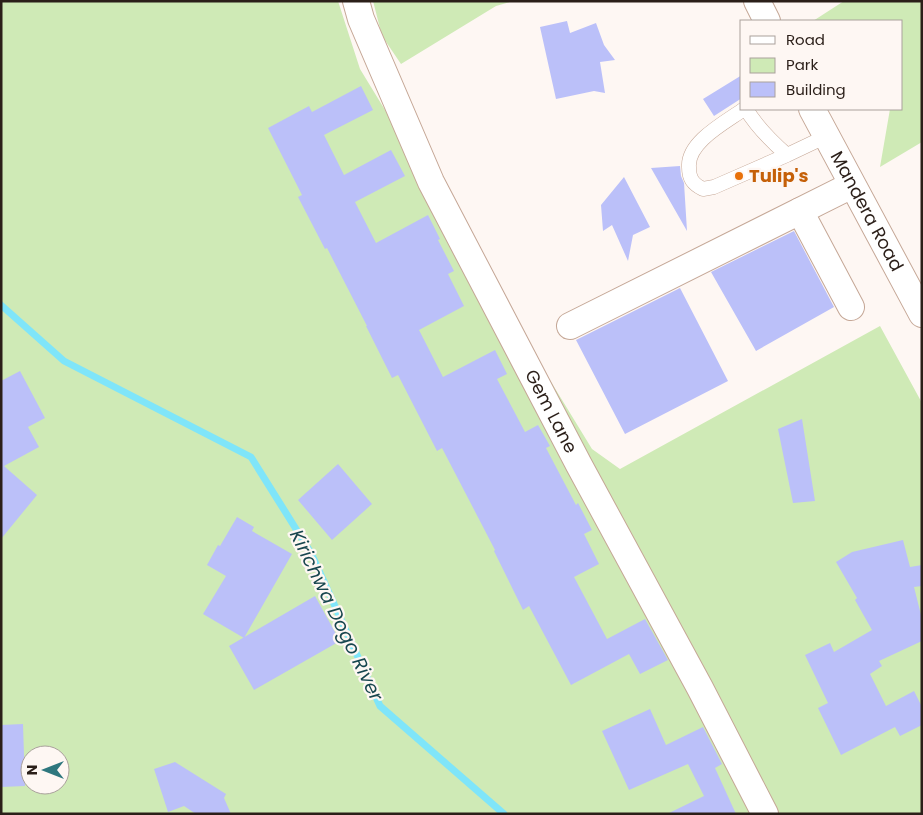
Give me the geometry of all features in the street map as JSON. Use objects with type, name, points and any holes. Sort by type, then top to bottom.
[{"type":"street","name":"Gem Lane","points":[[356,1],[361,19],[431,182],[578,466],[700,688],[765,814]]},
{"type":"street","points":[[757,1],[766,20]]},
{"type":"street","name":"Mandera Road","points":[[813,110],[922,314]]},
{"type":"street","points":[[570,326],[852,185]]},
{"type":"street","points":[[800,211],[851,306]]},
{"type":"lane","points":[[744,110],[698,143],[691,154],[688,164],[689,175],[694,184],[702,189],[714,187],[826,136]]},
{"type":"lane","points":[[746,110],[759,128],[787,155]]},
{"type":"green space","points":[[1,1],[338,1],[360,69],[592,449],[620,469],[880,326],[922,403],[922,814],[1,814]]},
{"type":"green space","points":[[373,1],[513,1],[496,6],[401,64],[382,36]]},
{"type":"green space","points":[[844,1],[922,1],[922,142],[880,167],[890,110],[903,110],[903,20],[815,20]]},
{"type":"building","points":[[567,21],[570,33],[596,23],[604,45],[615,60],[600,62],[605,93],[594,91],[556,99],[540,27]]},
{"type":"building","points":[[740,76],[740,99],[714,116],[703,99]]},
{"type":"building","points":[[361,86],[373,110],[324,135],[344,175],[391,150],[405,176],[355,202],[376,243],[428,215],[440,239],[438,240],[454,271],[448,274],[464,306],[419,330],[443,377],[495,350],[507,374],[497,379],[525,432],[538,425],[550,446],[546,448],[576,505],[578,503],[592,530],[584,534],[599,564],[574,577],[607,639],[645,619],[668,660],[640,674],[629,654],[571,685],[529,606],[523,610],[495,550],[442,448],[437,451],[398,375],[392,378],[327,248],[325,249],[298,197],[302,195],[268,128],[309,106],[312,112]]},
{"type":"building","points":[[680,166],[684,183],[687,231],[651,168]]},
{"type":"building","points":[[624,177],[650,227],[633,235],[628,261],[612,225],[603,231],[601,205]]},
{"type":"building","points":[[794,231],[834,307],[756,351],[711,272]]},
{"type":"building","points":[[680,288],[728,381],[625,434],[576,340]]},
{"type":"building","points":[[20,371],[45,418],[28,427],[39,447],[4,466],[37,495],[1,539],[1,381]]},
{"type":"building","points":[[802,419],[815,501],[793,503],[778,429]]},
{"type":"building","points":[[338,464],[372,504],[332,540],[298,500]]},
{"type":"building","points":[[237,517],[254,527],[252,531],[292,554],[244,638],[203,614],[226,576],[207,565]]},
{"type":"building","points":[[903,540],[910,567],[922,565],[922,586],[914,587],[922,619],[922,641],[879,661],[882,666],[870,674],[886,706],[914,691],[922,707],[922,725],[900,736],[895,727],[841,755],[818,708],[828,703],[805,655],[830,643],[834,652],[872,630],[855,600],[857,598],[836,562],[852,552]]},
{"type":"building","points":[[315,596],[340,641],[254,690],[229,646]]},
{"type":"building","points":[[650,709],[666,745],[703,727],[722,764],[715,768],[736,814],[667,814],[704,796],[688,764],[629,790],[602,731]]},
{"type":"building","points":[[23,724],[24,745],[20,745],[20,786],[1,787],[1,725]]},
{"type":"building","points":[[175,762],[226,794],[224,798],[231,814],[196,814],[184,806],[168,812],[154,769]]},
{"type":"waterway","name":"Kirichwa Dogo River","points":[[1,305],[64,361],[251,457],[311,553],[380,706],[504,814]]},
{"type":"place","name":"Tulip's","points":[[739,176]]}]
